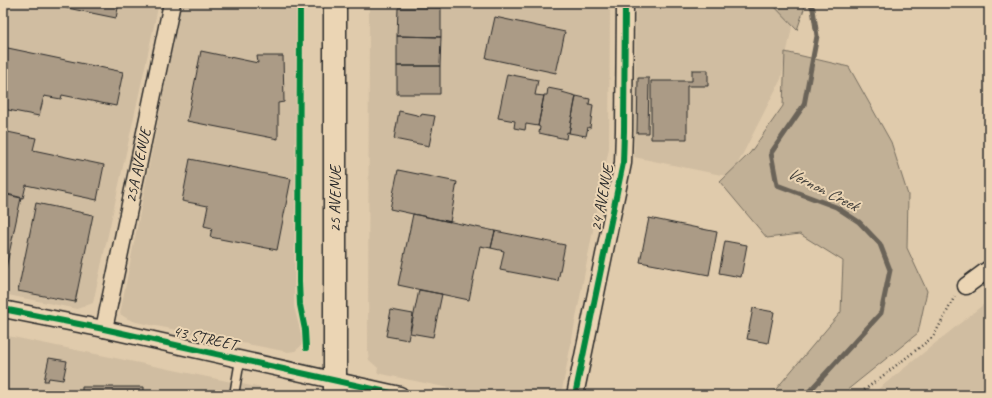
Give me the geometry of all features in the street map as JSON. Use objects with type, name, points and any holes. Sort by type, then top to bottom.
[{"type":"main road","name":"25 AVENUE","points":[[334,388],[335,3]]},
{"type":"street","name":"25A AVENUE","points":[[104,329],[172,3]]},
{"type":"street","name":"24 AVENUE","points":[[575,395],[623,163],[624,3]]},
{"type":"street","points":[[961,290],[989,269]]},
{"type":"street","name":"43 STREET","points":[[3,309],[104,329],[240,360],[334,388],[400,395]]},
{"type":"lane","points":[[234,395],[240,360]]},
{"type":"path","points":[[858,395],[933,337],[961,290]]},
{"type":"shaded area","points":[[3,3],[159,3],[93,303],[77,309],[3,294]]},
{"type":"shaded area","points":[[181,3],[297,3],[294,307],[302,338],[301,346],[295,351],[288,352],[136,322],[120,314]]},
{"type":"shaded area","points":[[369,3],[610,3],[609,148],[561,395],[482,395],[377,373],[378,368],[369,360]]},
{"type":"shaded area","points":[[636,3],[789,3],[795,13],[781,79],[731,177],[634,157]]},
{"type":"shaded area","points":[[771,3],[806,3],[797,30]]},
{"type":"shaded area","points":[[785,52],[849,67],[891,142],[908,195],[907,248],[927,291],[918,333],[841,395],[771,395],[841,312],[843,261],[800,234],[767,238],[720,182],[750,153],[783,106]]},
{"type":"shaded area","points":[[989,300],[989,395],[871,395]]},
{"type":"shaded area","points":[[3,335],[290,394],[290,395],[3,395]]},
{"type":"building","points":[[43,3],[119,3],[116,18]]},
{"type":"building","points":[[661,3],[697,3],[697,7],[661,7]]},
{"type":"building","points":[[398,8],[441,8],[441,37],[397,36]]},
{"type":"building","points":[[495,17],[565,32],[556,73],[486,58]]},
{"type":"building","points":[[397,36],[441,37],[440,66],[397,66]]},
{"type":"building","points":[[3,47],[123,72],[116,106],[62,95],[61,99],[44,96],[39,116],[3,109]]},
{"type":"building","points":[[201,51],[258,63],[257,56],[283,56],[284,102],[278,103],[278,139],[187,121]]},
{"type":"building","points":[[397,66],[440,66],[440,94],[397,94]]},
{"type":"building","points":[[692,70],[708,70],[708,86],[687,86],[687,139],[651,139],[651,81],[692,81]]},
{"type":"building","points":[[507,74],[538,80],[535,95],[544,96],[538,126],[526,124],[525,130],[514,128],[515,121],[498,118]]},
{"type":"building","points":[[638,78],[649,78],[648,133],[637,133]]},
{"type":"building","points":[[548,88],[563,91],[562,92],[576,96],[569,133],[567,132],[566,139],[539,133],[540,127],[538,126],[544,95],[547,95]]},
{"type":"building","points":[[576,96],[590,99],[589,104],[593,105],[590,128],[588,127],[586,136],[569,133]]},
{"type":"building","points":[[399,111],[421,116],[421,114],[435,116],[429,146],[394,139]]},
{"type":"building","points":[[3,131],[36,138],[33,150],[104,165],[97,200],[26,185],[23,198],[3,193]]},
{"type":"building","points":[[190,159],[291,179],[277,250],[210,237],[212,228],[204,226],[208,206],[182,201]]},
{"type":"building","points":[[398,170],[457,182],[450,222],[390,209]]},
{"type":"building","points":[[3,194],[21,198],[3,282]]},
{"type":"building","points":[[36,203],[93,215],[75,302],[18,291]]},
{"type":"building","points":[[413,214],[495,231],[491,248],[480,246],[469,300],[398,285]]},
{"type":"building","points":[[649,218],[717,232],[709,275],[640,262]]},
{"type":"building","points":[[495,231],[565,245],[558,281],[500,270],[504,251],[491,248]]},
{"type":"building","points":[[725,241],[747,245],[741,277],[719,273]]},
{"type":"building","points":[[419,290],[442,294],[433,337],[410,333]]},
{"type":"building","points":[[753,308],[774,312],[768,343],[747,339]]},
{"type":"building","points":[[391,310],[413,314],[408,340],[386,336]]},
{"type":"building","points":[[49,358],[67,361],[63,380],[49,378],[48,381],[44,381]]},
{"type":"building","points":[[82,387],[144,387],[144,395],[82,395]]},
{"type":"waterway","name":"Vernon Creek","points":[[806,395],[881,313],[890,270],[880,244],[859,222],[836,207],[777,185],[771,153],[804,105],[817,36],[813,9],[810,3]]},
{"type":"cycle path","points":[[300,3],[299,282],[300,305],[305,330],[306,348]]},
{"type":"cycle path","points":[[575,395],[623,163],[625,3]]},
{"type":"cycle path","points":[[3,309],[104,329],[400,395]]}]
